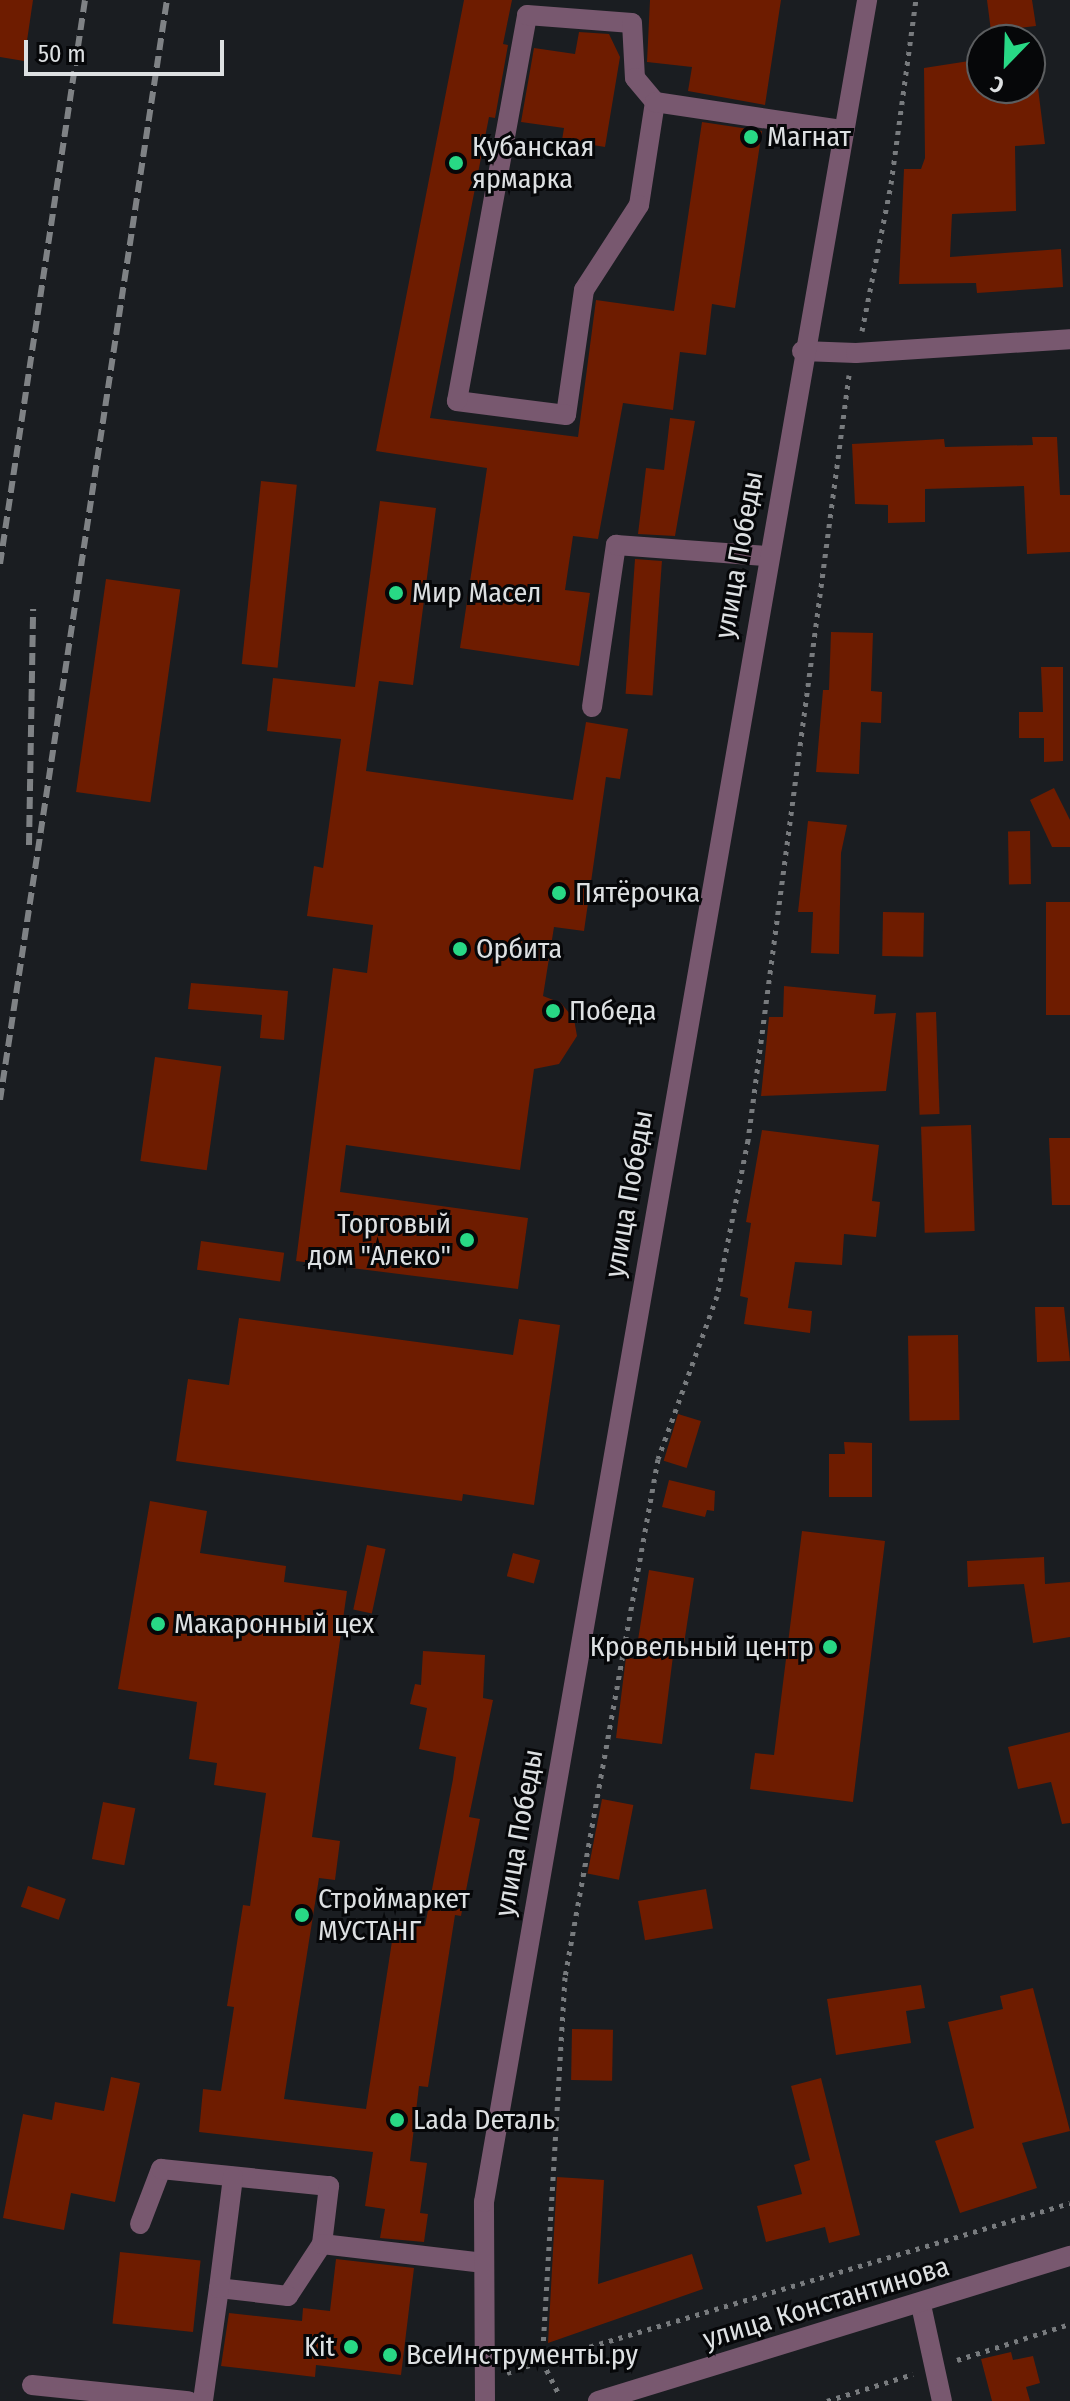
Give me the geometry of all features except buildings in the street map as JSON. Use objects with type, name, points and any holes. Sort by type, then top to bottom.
[{"type":"street","name":"улица Победы","points":[[485,2401],[486,2186],[802,351],[867,0]]},
{"type":"street","points":[[655,102],[639,205],[584,290],[566,415],[457,401],[527,15],[632,23],[635,78],[655,102],[843,130]]},
{"type":"street","points":[[802,351],[856,353],[1070,339]]},
{"type":"street","points":[[592,707],[616,545],[767,556]]},
{"type":"street","points":[[140,2224],[161,2169],[329,2186],[322,2244],[288,2296],[219,2288]]},
{"type":"street","points":[[203,2401],[233,2177]]},
{"type":"street","points":[[322,2244],[484,2263]]},
{"type":"street","name":"улица Константинова","points":[[598,2401],[921,2305],[1070,2256]]},
{"type":"street","points":[[921,2305],[942,2401]]},
{"type":"street","points":[[32,2385],[188,2401]]},
{"type":"path","points":[[558,2393],[542,2361],[565,1977],[658,1459],[717,1296],[748,1140],[808,713],[844,392],[856,353],[891,184],[916,0]]},
{"type":"path","points":[[506,2374],[1070,2203]]},
{"type":"railway","points":[[0,564],[85,0]]},
{"type":"railway","points":[[0,1100],[167,0]]},
{"type":"railway","points":[[29,845],[33,609]]},
{"type":"place","name":"Магнат","points":[[751,137]]},
{"type":"place","name":"Кубанская ярмарка","points":[[456,163]]},
{"type":"place","name":"Мир Масел","points":[[396,593]]},
{"type":"place","name":"Пятёрочка","points":[[559,893]]},
{"type":"place","name":"Орбита","points":[[460,949]]},
{"type":"place","name":"Победа","points":[[553,1011]]},
{"type":"place","name":"Торговый дом \"Алеко\"","points":[[467,1240]]},
{"type":"place","name":"Макаронный цех","points":[[158,1624]]},
{"type":"place","name":"Кровельный центр","points":[[830,1647]]},
{"type":"place","name":"Строймаркет МУСТАНГ","points":[[302,1915]]},
{"type":"place","name":"Lada Dеталь","points":[[397,2120]]},
{"type":"place","name":"Kit","points":[[351,2347]]},
{"type":"place","name":"ВсеИнструменты.ру","points":[[390,2355]]}]
